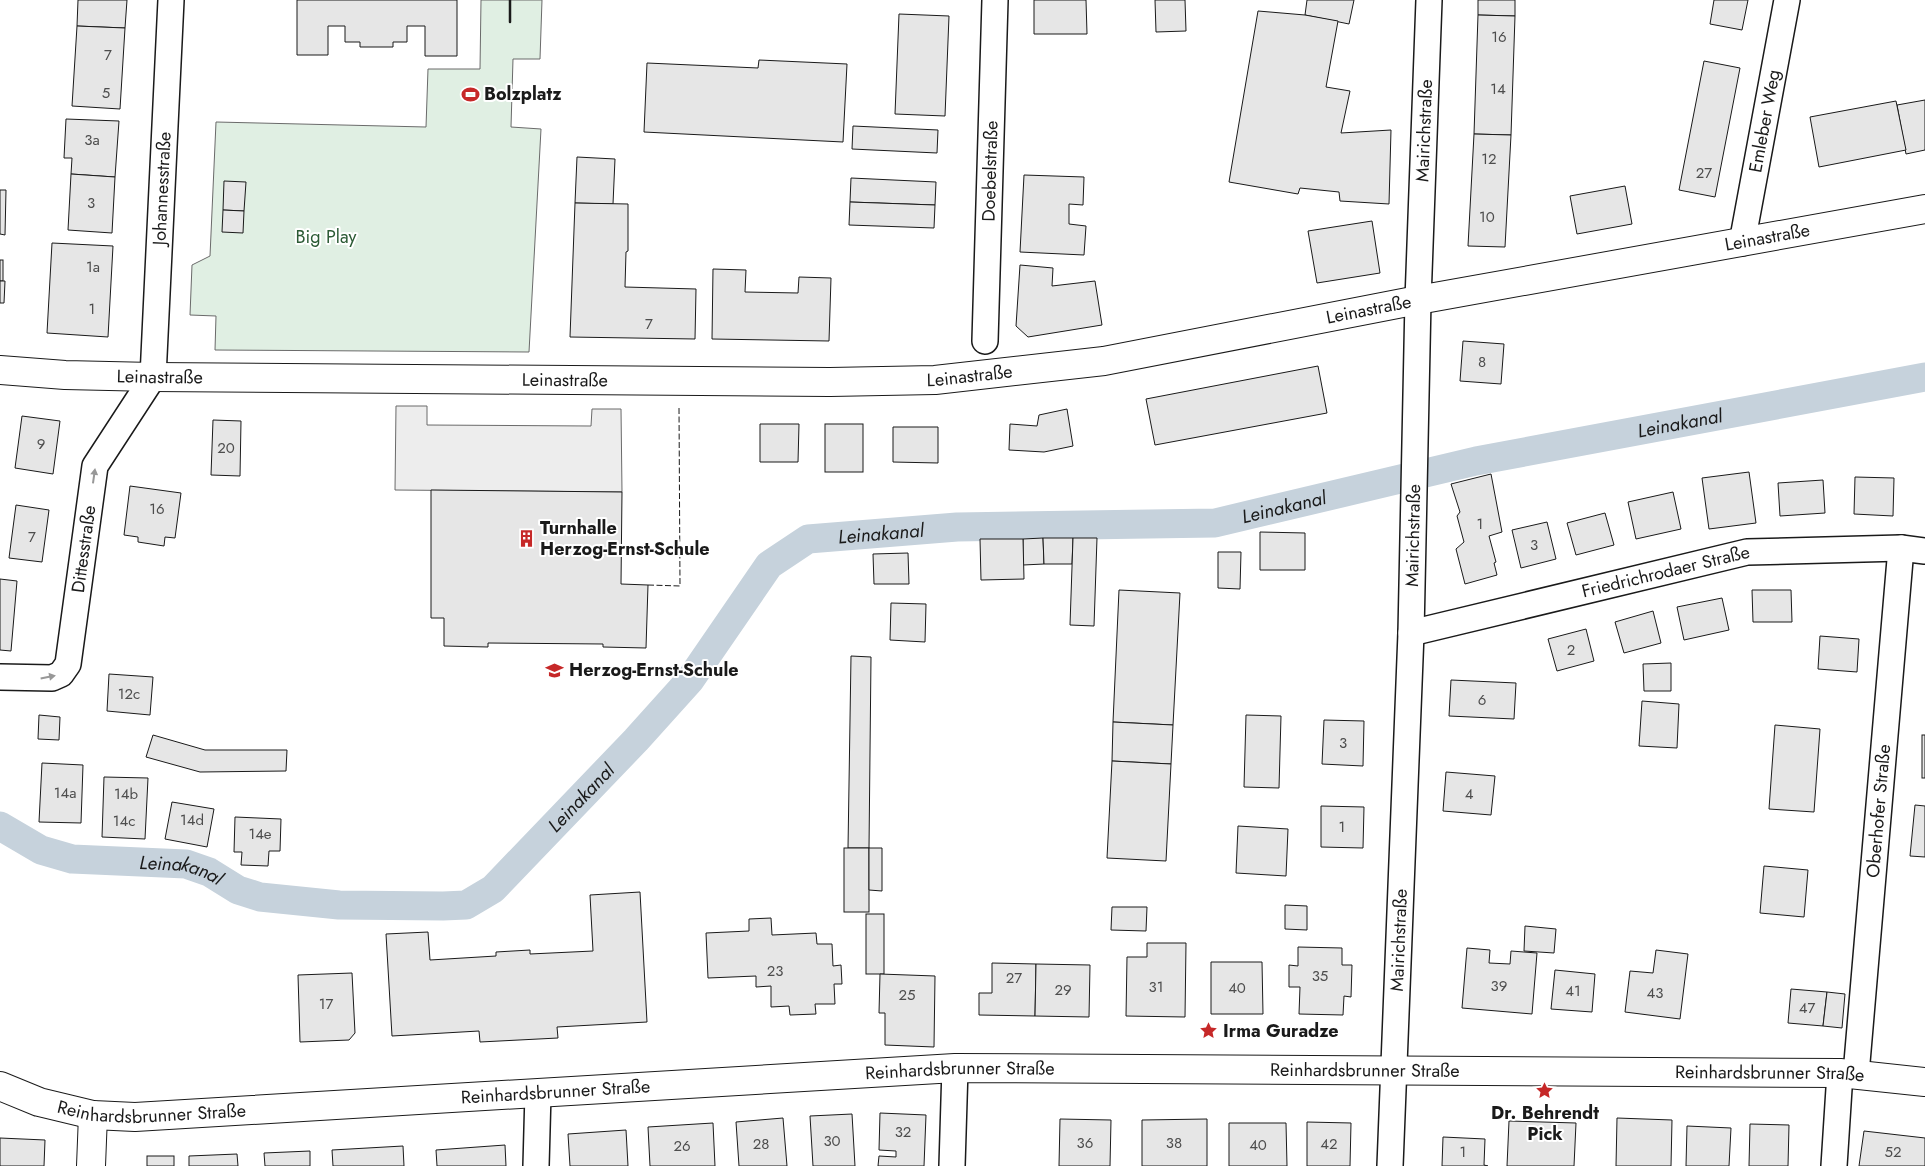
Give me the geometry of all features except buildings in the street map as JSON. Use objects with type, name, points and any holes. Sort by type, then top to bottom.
[{"type":"street","name":"Johannesstraße","points":[[153,377],[171,0]]},
{"type":"street","name":"Doebelstraße","points":[[984,342],[995,0]]},
{"type":"street","name":"Mairichstraße","points":[[1390,1166],[1411,633],[1418,300],[1429,0]]},
{"type":"street","name":"Emleber Weg","points":[[1742,244],[1787,0]]},
{"type":"street","name":"Leinastraße","points":[[0,370],[65,375],[153,377],[811,382],[935,380],[1104,361],[1418,300],[1742,244],[1925,209]]},
{"type":"street","name":"Dittesstraße","points":[[0,677],[52,678],[61,674],[68,664],[95,466],[153,377]]},
{"type":"street","name":"Friedrichrodaer Straße","points":[[1411,633],[1747,552],[1901,548],[1925,551]]},
{"type":"street","name":"Oberhofer Straße","points":[[1834,1166],[1848,1073],[1901,548]]},
{"type":"street","name":"Reinhardsbrunner Straße","points":[[0,1086],[39,1102],[92,1115],[135,1117],[196,1115],[955,1068],[1848,1073],[1925,1082]]},
{"type":"street","points":[[952,1166],[955,1068]]},
{"type":"street","points":[[536,1166],[538,1093]]},
{"type":"street","points":[[91,1166],[92,1115]]},
{"type":"green space","name":"Big Play","points":[[481,0],[542,0],[540,59],[513,59],[511,127],[541,129],[529,352],[215,350],[216,316],[190,315],[192,265],[210,256],[216,122],[426,127],[428,69],[480,69]]},
{"type":"shaded area","points":[[396,406],[427,406],[427,425],[591,426],[592,409],[621,409],[622,492],[395,490]]},
{"type":"waterway","name":"Leinakanal","points":[[0,826],[41,850],[72,859],[186,864],[209,872],[238,890],[260,897],[339,905],[466,905],[493,889],[636,740],[690,680],[769,565],[808,539],[957,527],[1215,523],[1476,461],[1925,377]]},
{"type":"fence","points":[[648,585],[680,586],[679,407]]},
{"type":"wall","points":[[510,0],[510,22]]},
{"type":"place","name":"Bolzplatz","points":[[470,94]]},
{"type":"place","name":"Turnhalle Herzog-Ernst-Schule","points":[[526,538]]},
{"type":"place","name":"Herzog-Ernst-Schule","points":[[555,670]]},
{"type":"place","name":"Irma Guradze","points":[[1209,1031]]},
{"type":"place","name":"Dr. Behrendt Pick","points":[[1545,1090]]}]
